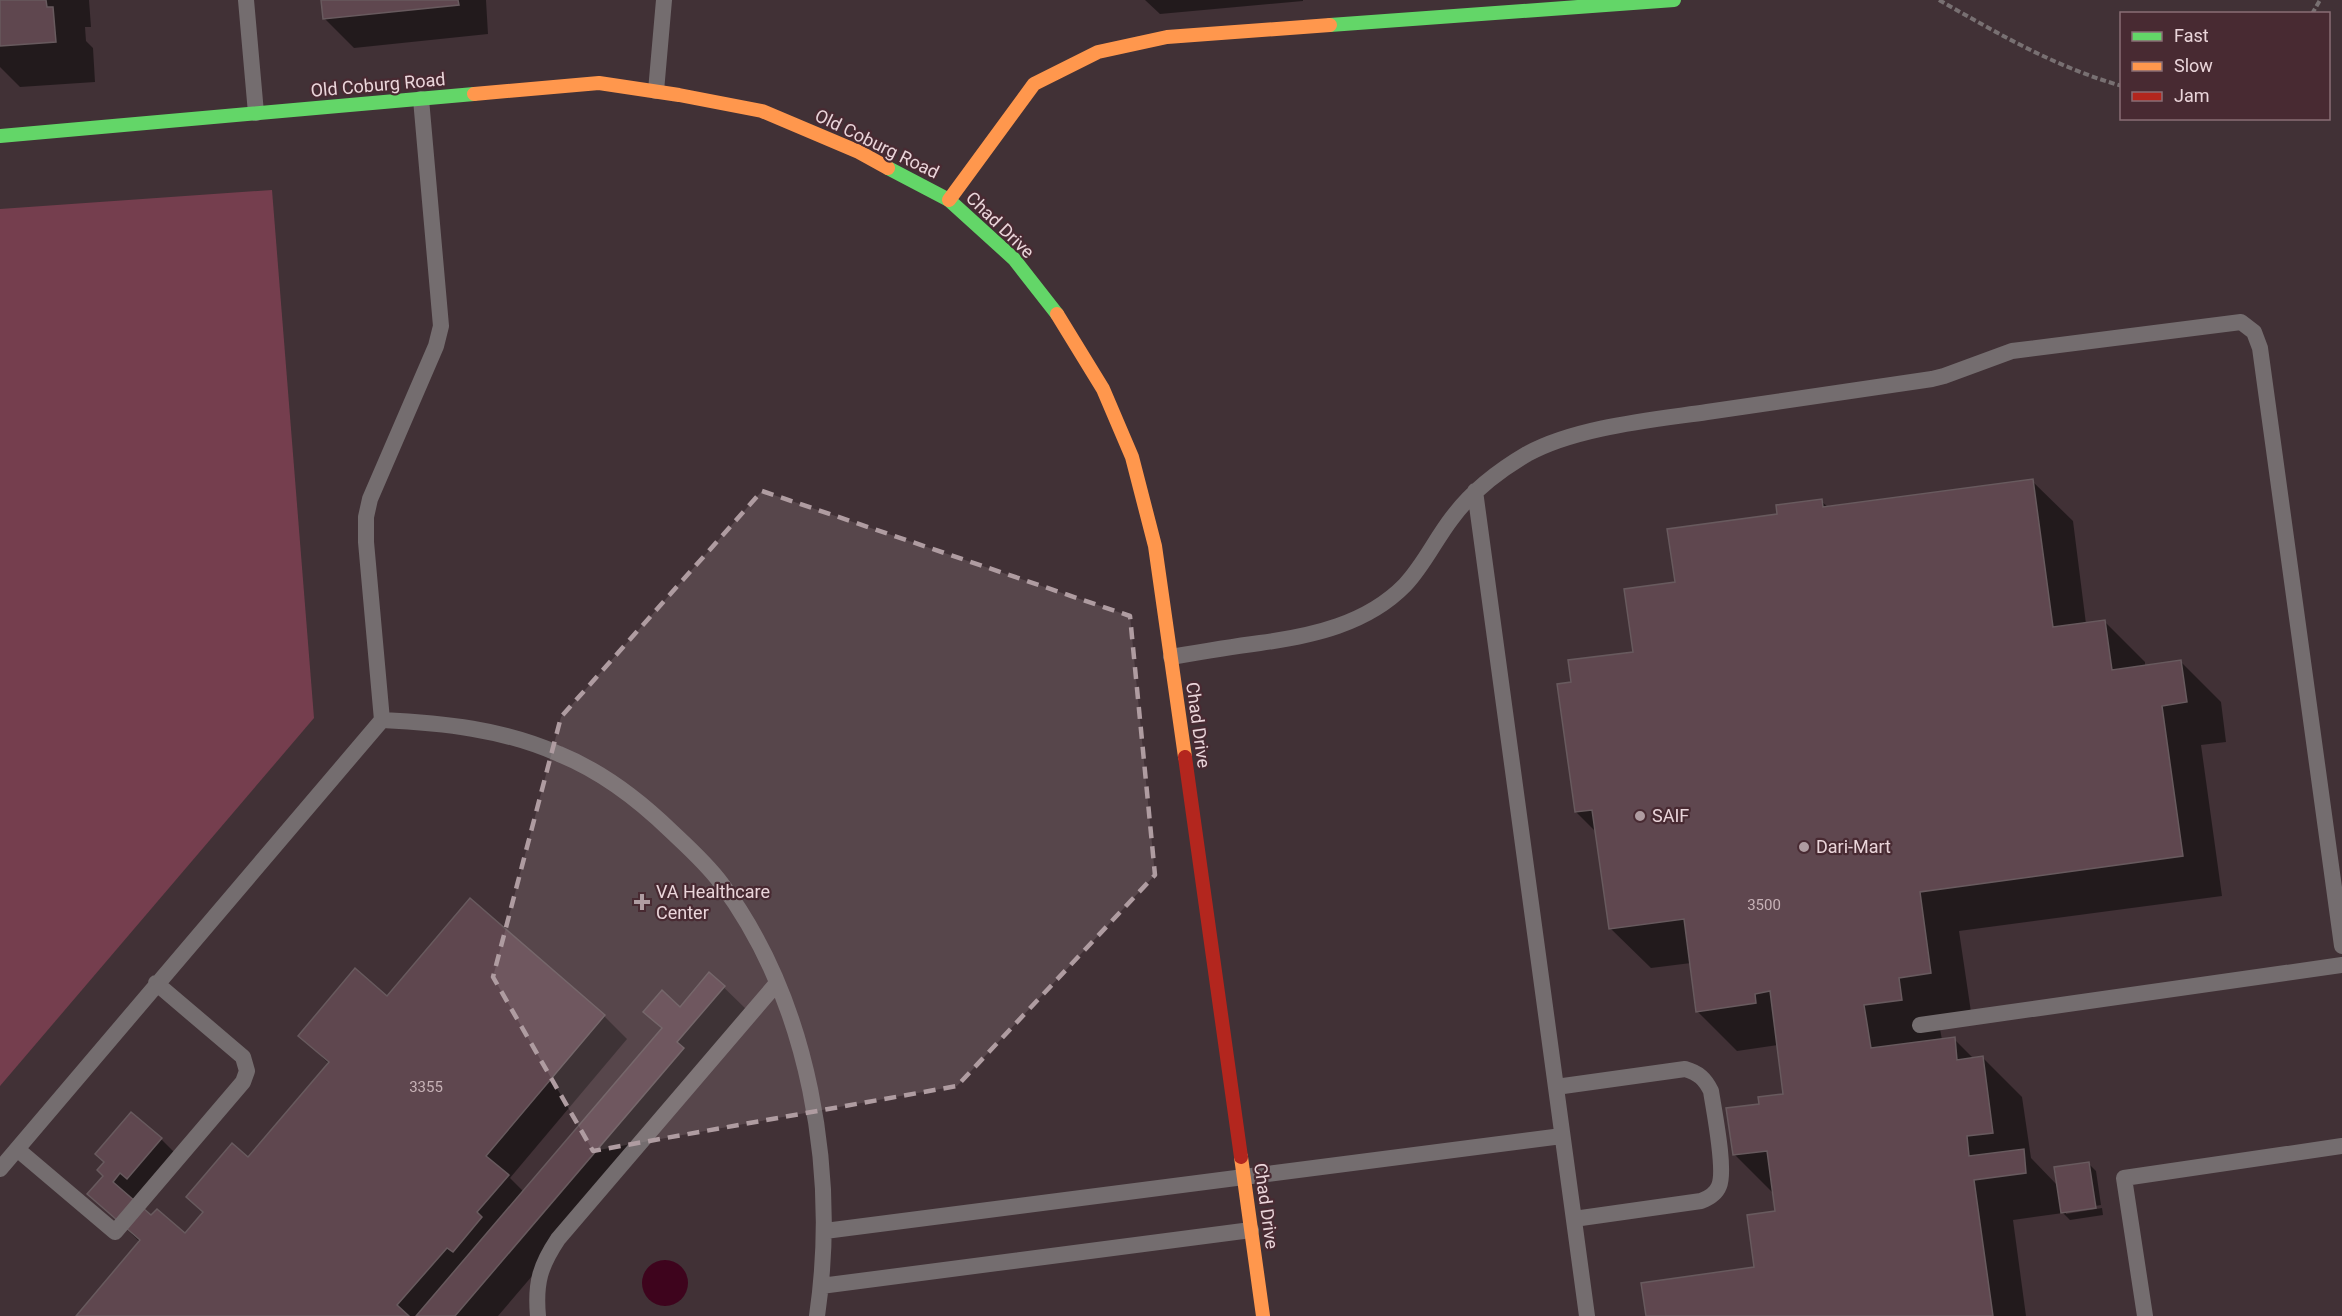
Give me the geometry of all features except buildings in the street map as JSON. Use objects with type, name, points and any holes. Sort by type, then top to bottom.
[{"type":"street","name":"Old Coburg Road","points":[[0,136],[599,83],[762,111],[859,152],[949,200],[1034,84],[1098,52],[1167,37],[1532,5],[1674,0]]},
{"type":"street","name":"Chad Drive","points":[[949,200],[1014,259],[1062,321],[1102,389],[1132,457],[1155,546],[1263,1316]]},
{"type":"lane","points":[[246,0],[256,113]]},
{"type":"lane","points":[[656,91],[664,0]]},
{"type":"lane","points":[[0,1169],[382,720],[366,542],[366,517],[375,484],[436,346],[441,326],[421,99]]},
{"type":"lane","points":[[1171,657],[1318,634],[1359,617],[1383,603],[1405,585],[1438,541],[1451,519],[1485,481],[1526,454],[1545,445],[1581,434],[1653,420],[1932,379],[2012,351],[2241,322],[2254,332],[2260,348],[2342,946]]},
{"type":"lane","points":[[1475,491],[1587,1316]]},
{"type":"lane","points":[[382,720],[468,727],[557,753],[603,777],[660,820],[720,881],[743,914],[792,1017],[810,1087],[825,1231],[817,1316]]},
{"type":"lane","points":[[1920,1025],[2342,965]]},
{"type":"lane","points":[[17,1149],[115,1232],[243,1082],[247,1071],[243,1057],[156,983]]},
{"type":"lane","points":[[538,1316],[539,1275],[543,1263],[558,1239],[777,983]]},
{"type":"lane","points":[[1556,1087],[1685,1069],[1697,1073],[1705,1080],[1711,1091],[1722,1171],[1719,1186],[1712,1196],[1695,1202],[1574,1219]]},
{"type":"lane","points":[[825,1231],[1562,1136]]},
{"type":"lane","points":[[2145,1316],[2124,1178],[2342,1146]]},
{"type":"lane","points":[[821,1286],[1251,1230]]},
{"type":"path","points":[[1939,0],[2025,48],[2084,76],[2120,86]]},
{"type":"highlighted area","points":[[762,491],[1130,616],[1155,875],[957,1086],[593,1151],[493,977],[561,717]]},
{"type":"shaded area","points":[[272,190],[314,718],[0,1086],[0,209]]},
{"type":"shaded area","points":[[665,1260],[681,1267],[688,1283],[681,1299],[665,1306],[649,1299],[642,1283],[649,1267]]},
{"type":"traffic: fast","points":[[1330,25],[1674,0]]},
{"type":"traffic: fast","points":[[0,136],[474,94]]},
{"type":"traffic: fast","points":[[888,168],[949,200],[1014,259],[1057,314]]},
{"type":"traffic: slow","points":[[949,200],[1034,84],[1098,52],[1167,37],[1330,25]]},
{"type":"traffic: slow","points":[[474,94],[599,83],[679,95],[762,111],[859,152],[888,168]]},
{"type":"traffic: slow","points":[[1057,314],[1103,389],[1132,457],[1155,546],[1185,757]]},
{"type":"traffic: slow","points":[[1241,1157],[1263,1316]]},
{"type":"traffic: jam","points":[[1185,757],[1241,1157]]},
{"type":"place","name":"SAIF","points":[[1640,816]]},
{"type":"place","name":"Dari-Mart","points":[[1804,847]]},
{"type":"place","name":"VA Healthcare Center","points":[[642,902]]}]
